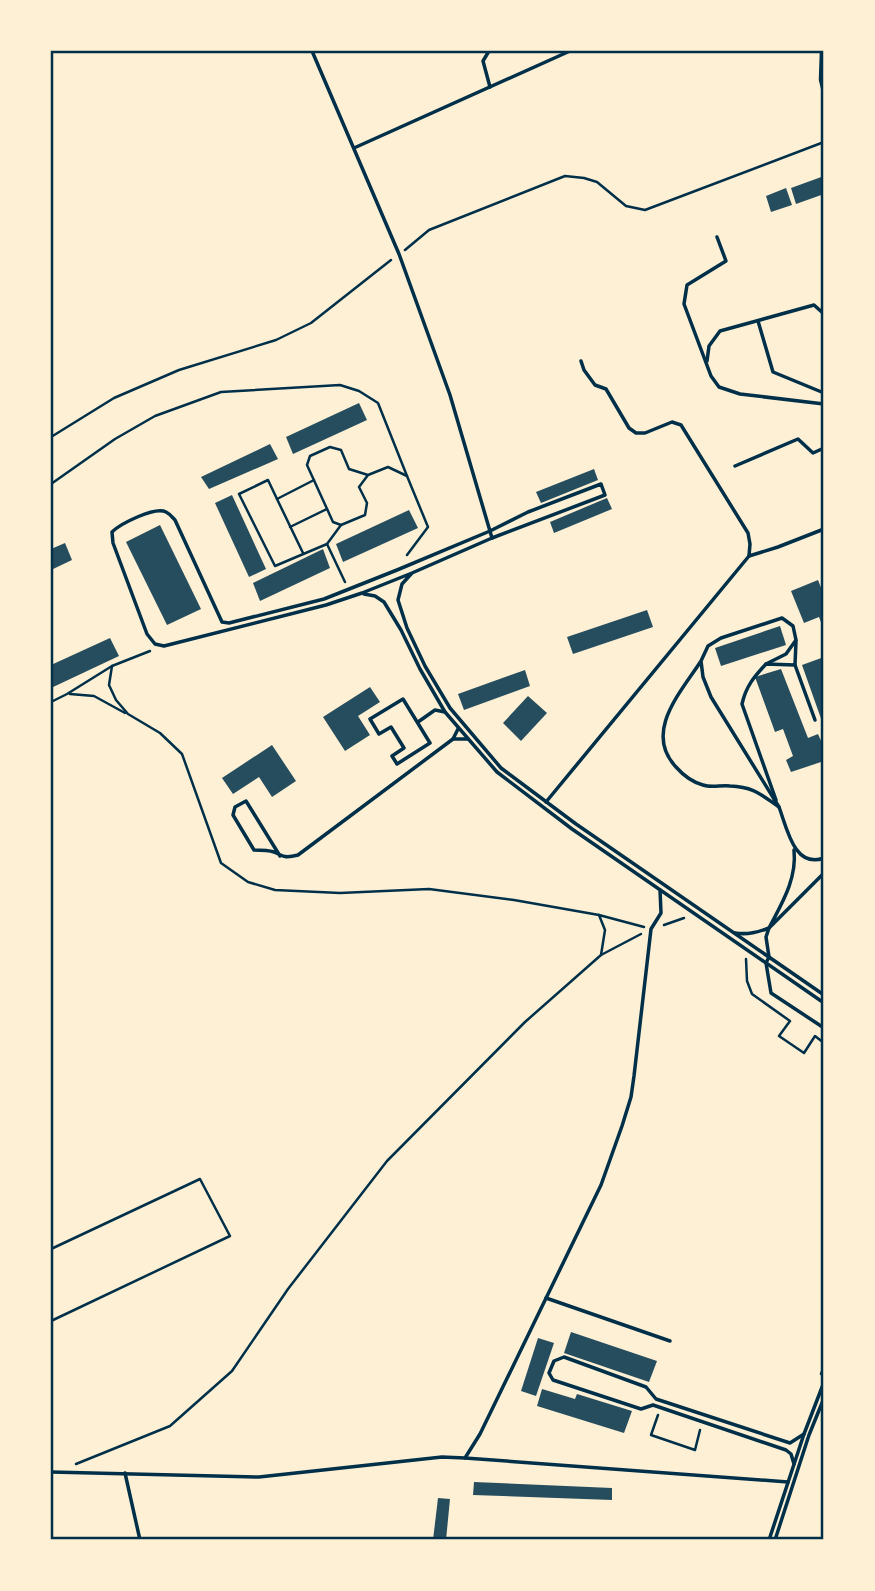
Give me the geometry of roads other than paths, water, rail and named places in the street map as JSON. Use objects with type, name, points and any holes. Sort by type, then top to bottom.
[{"type":"lane","points":[[312,51],[399,254],[450,395],[492,538]]},
{"type":"lane","points":[[489,51],[483,61],[490,87]]},
{"type":"lane","points":[[354,148],[569,51]]},
{"type":"lane","points":[[717,237],[726,261],[687,285],[684,304],[711,376],[719,387],[740,394],[824,404]]},
{"type":"lane","points":[[706,362],[709,345],[720,331],[814,306],[824,314]]},
{"type":"lane","points":[[758,321],[773,372],[824,393]]},
{"type":"lane","points":[[546,802],[748,556],[750,544],[748,533],[681,425],[672,422],[645,433],[636,433],[629,428],[606,389],[595,385],[581,361]]},
{"type":"lane","points":[[735,466],[798,439],[813,453],[824,448]]},
{"type":"lane","points":[[601,484],[605,495],[492,538],[412,573],[326,605],[164,646],[155,644],[147,634],[113,543],[113,532],[118,526],[156,510],[165,511],[175,520],[222,622],[229,624],[324,599],[490,531],[528,512],[601,484]]},
{"type":"lane","points":[[748,556],[824,529]]},
{"type":"lane","points":[[412,573],[402,584],[398,600],[407,628],[425,666],[450,708],[501,768],[824,995]]},
{"type":"lane","points":[[362,593],[375,596],[384,602],[445,712],[497,772],[533,801],[824,1003]]},
{"type":"lane","points":[[779,807],[753,789],[704,786],[687,778],[665,753],[662,736],[667,716],[708,646],[721,638],[782,618],[793,626],[796,640],[795,665],[815,720]]},
{"type":"lane","points":[[796,640],[786,654],[766,664],[752,678],[742,704],[794,848],[795,861],[790,886],[766,937],[769,957],[766,963],[771,993],[824,1028]]},
{"type":"lane","points":[[701,661],[703,677],[711,697],[779,807]]},
{"type":"lane","points":[[766,664],[795,665]]},
{"type":"lane","points":[[403,699],[418,723],[430,743],[397,764],[392,756],[404,748],[391,727],[379,734],[370,719],[403,699]]},
{"type":"lane","points":[[418,723],[435,710],[438,700]]},
{"type":"lane","points":[[435,710],[445,712]]},
{"type":"lane","points":[[279,856],[246,801],[235,807],[233,815],[254,850],[272,851],[279,856],[298,855],[453,739],[458,728]]},
{"type":"lane","points":[[453,739],[468,739]]},
{"type":"lane","points":[[794,848],[805,858],[824,858]]},
{"type":"lane","points":[[733,932],[756,933],[769,928],[824,873]]},
{"type":"lane","points":[[466,1458],[601,1185],[631,1097],[651,929],[661,912],[660,890]]},
{"type":"lane","points":[[546,1298],[670,1341]]},
{"type":"lane","points":[[794,1464],[786,1450],[653,1405],[641,1409],[553,1380],[549,1373],[554,1360],[564,1357],[646,1387],[656,1399],[790,1443],[804,1434]]},
{"type":"lane","points":[[769,1540],[824,1382]]},
{"type":"lane","points":[[775,1540],[824,1398]]},
{"type":"lane","points":[[53,1472],[259,1477],[442,1457],[788,1482]]},
{"type":"lane","points":[[125,1473],[140,1540]]}]
